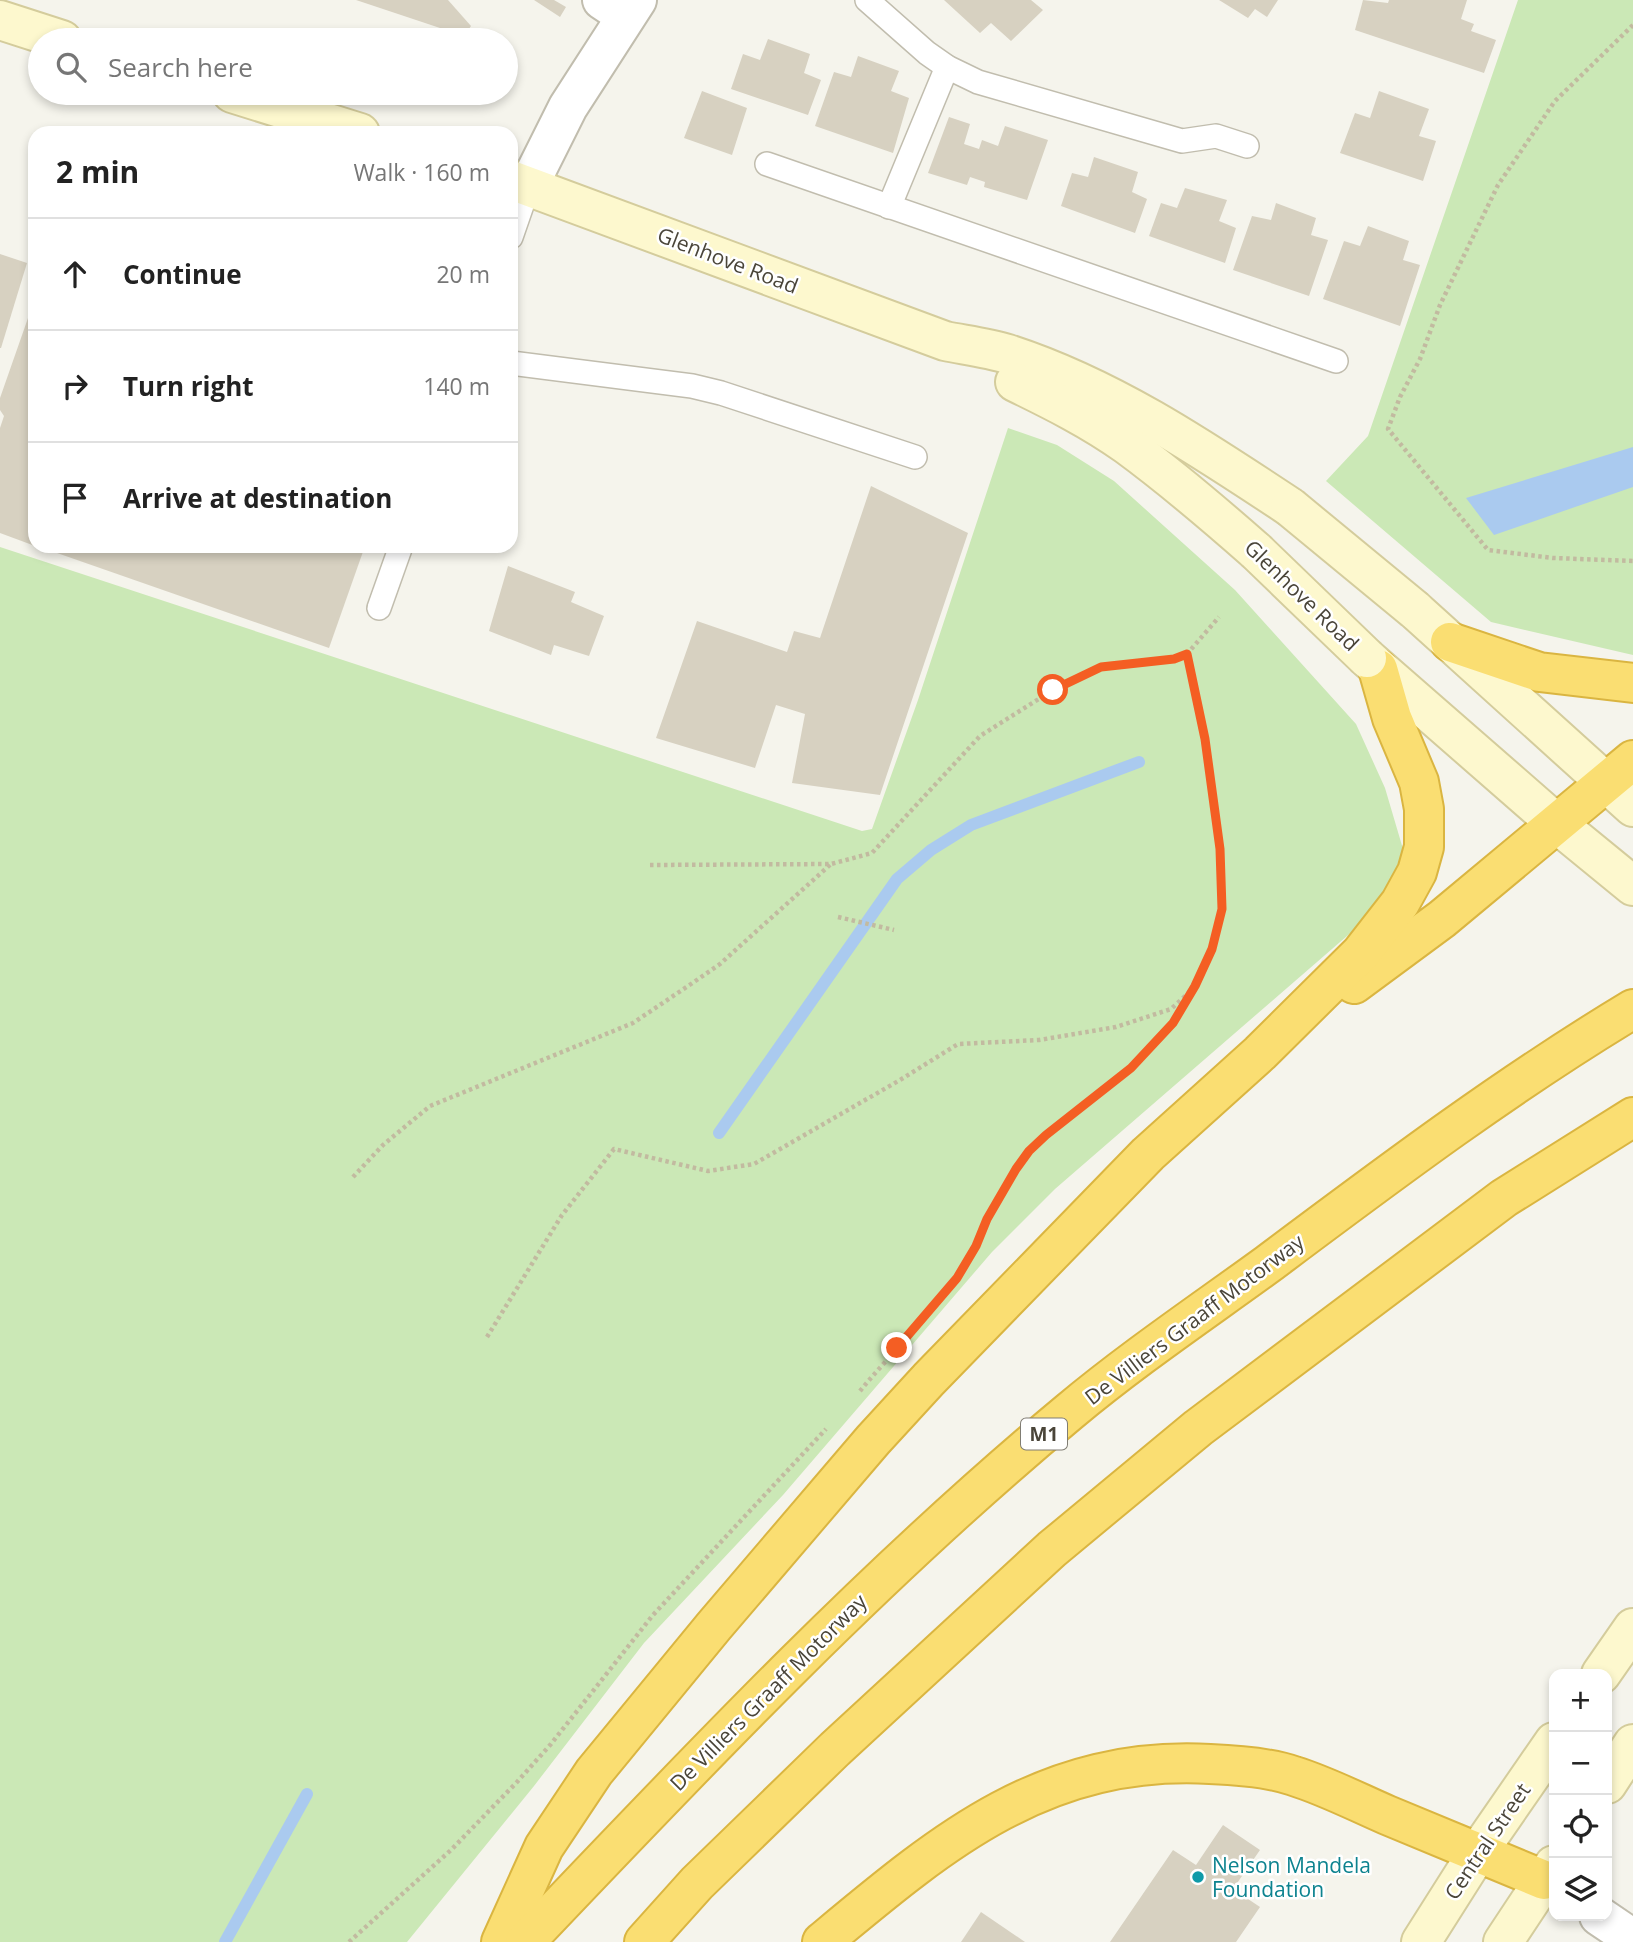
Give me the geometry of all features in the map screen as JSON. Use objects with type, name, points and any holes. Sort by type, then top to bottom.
[{"type":"highway","points":[[1450,642],[1539,672],[1633,683]]},
{"type":"highway","points":[[501,1942],[544,1847],[594,1772],[846,1471],[929,1378],[1148,1154],[1260,1053],[1379,932],[1400,903],[1417,872],[1424,847],[1424,809],[1419,782],[1392,718],[1373,663]]},
{"type":"highway","points":[[1260,1053],[1442,919],[1556,823],[1624,783]]},
{"type":"highway","name":"De Villiers Graaff Motorway","points":[[525,1942],[652,1808],[838,1620],[1070,1411],[1438,1136],[1563,1051],[1633,1009]]},
{"type":"highway","points":[[644,1942],[697,1883],[835,1749],[1063,1540],[1198,1428],[1504,1198],[1633,1117]]},
{"type":"highway","points":[[822,1942],[878,1895],[972,1825],[1030,1795],[1114,1769],[1186,1762],[1228,1765],[1292,1775],[1478,1852],[1549,1876]]},
{"type":"main road","points":[[0,20],[28,29]]},
{"type":"main road","points":[[270,105],[338,126]]},
{"type":"main road","name":"Glenhove Road","points":[[520,182],[945,341],[1007,354],[1132,408],[1205,451],[1290,507],[1450,642],[1624,783]]},
{"type":"main road","name":"Glenhove Road","points":[[945,341],[1126,444],[1192,495],[1256,551],[1373,663],[1556,823],[1633,886]]},
{"type":"main road","points":[[1604,1669],[1633,1628]]},
{"type":"main road","points":[[1612,1776],[1633,1744]]},
{"type":"main road","name":"Central Street","points":[[1421,1942],[1478,1852],[1549,1749]]},
{"type":"main road","points":[[1503,1942],[1549,1880]]},
{"type":"street","points":[[520,182],[568,107],[622,5]]},
{"type":"street","points":[[1606,1921],[1633,1939]]},
{"type":"lane","points":[[867,0],[927,53],[947,67],[978,82],[1182,141],[1222,137],[1247,146]]},
{"type":"lane","points":[[889,207],[947,67]]},
{"type":"lane","points":[[767,164],[1336,361]]},
{"type":"lane","points":[[518,364],[692,386],[721,393],[915,457]]},
{"type":"lane","points":[[379,608],[399,553]]},
{"type":"path","points":[[1633,25],[1555,102],[1498,186],[1445,294],[1420,359],[1400,397],[1388,429],[1488,550],[1553,558],[1633,561]]},
{"type":"path","points":[[650,865],[831,864],[872,853],[980,736],[1053,690],[1101,667],[1174,659],[1187,654],[1219,617]]},
{"type":"path","points":[[855,1397],[957,1278],[976,1246],[987,1219],[1029,1151],[1131,1068],[1173,1023],[1195,986],[1212,949],[1222,909],[1220,849],[1211,781],[1187,654]]},
{"type":"path","points":[[353,1177],[383,1145],[430,1106],[633,1023],[720,964],[831,864]]},
{"type":"path","points":[[838,917],[894,930]]},
{"type":"path","points":[[487,1337],[562,1215],[614,1149],[708,1171],[754,1164],[958,1044],[1039,1040],[1116,1027],[1171,1009],[1195,986]]},
{"type":"path","points":[[349,1942],[451,1850],[517,1782],[551,1744],[653,1615],[834,1421]]},
{"type":"green space","points":[[1518,0],[1633,0],[1633,655],[1491,622],[1326,481],[1368,436]]},
{"type":"green space","points":[[1008,428],[1057,445],[1114,481],[1235,590],[1356,724],[1385,788],[1403,849],[1402,873],[1362,923],[1055,1189],[992,1252],[783,1495],[644,1643],[534,1786],[407,1942],[0,1942],[0,547],[862,831],[872,829],[918,700]]},
{"type":"water","points":[[1633,447],[1633,487],[1494,535],[1466,498]]},
{"type":"building","points":[[356,0],[448,0],[471,26],[440,28]]},
{"type":"building","points":[[534,0],[554,0],[566,7],[560,17]]},
{"type":"building","points":[[944,0],[1031,0],[1043,10],[1011,41],[991,23],[980,33]]},
{"type":"building","points":[[1219,0],[1278,0],[1267,17],[1255,9],[1248,18]]},
{"type":"building","points":[[1363,0],[1388,3],[1389,0],[1467,0],[1461,19],[1474,24],[1471,31],[1496,40],[1484,73],[1355,30]]},
{"type":"building","points":[[768,39],[810,54],[804,73],[821,80],[808,115],[731,89],[743,54],[760,60]]},
{"type":"building","points":[[858,56],[899,71],[891,91],[909,98],[893,153],[815,126],[834,72],[851,77]]},
{"type":"building","points":[[702,91],[747,108],[732,155],[684,138]]},
{"type":"building","points":[[1379,91],[1429,109],[1419,136],[1436,141],[1423,181],[1340,153],[1355,113],[1370,118]]},
{"type":"building","points":[[949,117],[970,124],[964,144],[979,149],[982,140],[998,146],[1005,126],[1048,140],[1027,200],[984,187],[985,182],[970,177],[967,185],[928,173]]},
{"type":"building","points":[[1094,157],[1138,172],[1132,192],[1147,199],[1135,233],[1061,206],[1072,173],[1088,177]]},
{"type":"building","points":[[1185,188],[1227,200],[1219,221],[1236,228],[1225,263],[1149,236],[1161,203],[1177,208]]},
{"type":"building","points":[[1276,203],[1316,218],[1311,235],[1328,240],[1309,296],[1233,270],[1252,216],[1271,220]]},
{"type":"building","points":[[1368,226],[1409,241],[1403,260],[1420,265],[1400,326],[1323,299],[1344,241],[1360,246]]},
{"type":"building","points":[[0,254],[27,263],[1,348],[0,348]]},
{"type":"building","points":[[28,318],[28,543],[0,533],[0,428],[4,416],[0,410],[0,398]]},
{"type":"building","points":[[871,486],[968,533],[880,795],[792,783],[805,714],[776,705],[755,768],[656,738],[697,621],[787,652],[794,631],[820,638]]},
{"type":"building","points":[[57,553],[363,553],[329,648]]},
{"type":"building","points":[[508,566],[575,592],[571,602],[604,616],[589,656],[554,645],[551,655],[489,631]]},
{"type":"building","name":"Nelson Mandela Foundation","points":[[1223,1825],[1260,1850],[1233,1889],[1260,1907],[1236,1942],[1110,1942],[1173,1850],[1196,1865]]},
{"type":"building","points":[[981,1912],[1025,1942],[961,1942]]},
{"type":"waterway","points":[[719,1133],[897,879],[931,850],[971,825],[1139,762]]},
{"type":"waterway","points":[[225,1942],[307,1794]]},
{"type":"place","name":"Nelson Mandela Foundation","points":[[1198,1877]]},
{"type":"route","points":[[897,1348],[957,1278],[976,1246],[987,1219],[1029,1151],[1131,1068],[1173,1023],[1195,986],[1212,949],[1222,909],[1220,849],[1211,781],[1187,654],[1174,659],[1101,667],[1053,690]]}]
